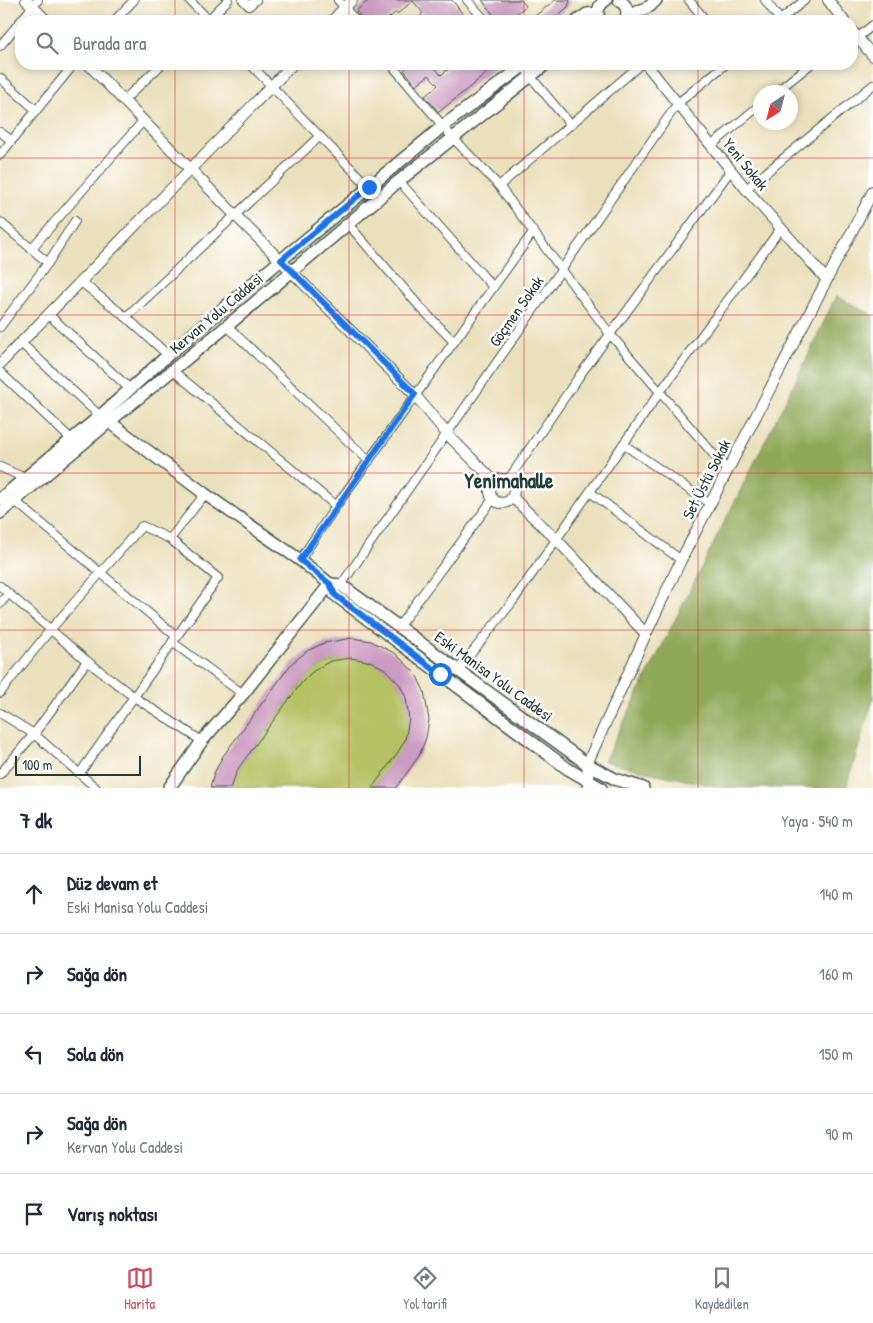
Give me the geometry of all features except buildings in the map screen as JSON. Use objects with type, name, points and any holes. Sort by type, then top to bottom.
[{"type":"main road","points":[[635,15],[656,0]]},
{"type":"main road","points":[[624,1],[627,15]]},
{"type":"main road","points":[[586,15],[599,8]]},
{"type":"main road","name":"Kervan Yolu Caddesi","points":[[0,513],[105,418],[130,389],[168,355],[443,126],[516,70]]},
{"type":"main road","name":"Kervan Yolu Caddesi","points":[[0,499],[71,439],[105,418],[172,370],[452,137],[539,70]]},
{"type":"main road","name":"Eski Manisa Yolu Caddesi","points":[[105,418],[205,494],[399,626],[587,764],[615,779],[643,788]]},
{"type":"main road","points":[[169,788],[202,741],[335,584]]},
{"type":"main road","name":"Eski Manisa Yolu Caddesi","points":[[335,584],[335,595],[342,601],[588,785],[601,788]]},
{"type":"street","points":[[120,15],[134,0]]},
{"type":"street","points":[[189,0],[203,15]]},
{"type":"street","points":[[214,15],[228,0]]},
{"type":"street","points":[[243,0],[249,6],[256,0]]},
{"type":"street","points":[[467,0],[481,15]]},
{"type":"street","points":[[689,0],[701,15]]},
{"type":"street","points":[[765,0],[775,15]]},
{"type":"street","points":[[786,15],[805,0]]},
{"type":"street","points":[[828,0],[839,15]]},
{"type":"street","points":[[23,15],[32,2],[42,15]]},
{"type":"street","points":[[336,15],[345,3],[352,15]]},
{"type":"street","points":[[0,46],[15,25]]},
{"type":"street","points":[[858,33],[873,25]]},
{"type":"street","points":[[858,39],[873,56]]},
{"type":"street","points":[[0,155],[69,70]]},
{"type":"street","points":[[94,70],[235,215],[415,394],[447,434],[494,482]]},
{"type":"street","points":[[124,100],[156,70]]},
{"type":"street","points":[[255,70],[369,187]]},
{"type":"street","points":[[0,364],[287,70]]},
{"type":"street","points":[[396,70],[452,137],[499,186],[610,334],[727,470]]},
{"type":"street","points":[[527,70],[570,124]]},
{"type":"street","points":[[499,186],[634,70]]},
{"type":"street","name":"Yeni Sokak","points":[[651,70],[746,189],[827,280]]},
{"type":"street","name":"Göçmen Sokak","points":[[335,584],[447,434],[678,103],[719,70]]},
{"type":"street","points":[[785,85],[804,70]]},
{"type":"street","points":[[0,78],[36,110]]},
{"type":"street","points":[[746,189],[873,85]]},
{"type":"street","points":[[712,145],[753,111]]},
{"type":"street","points":[[31,249],[143,120]]},
{"type":"street","points":[[0,132],[11,140]]},
{"type":"street","points":[[126,317],[320,136]]},
{"type":"street","points":[[508,480],[610,334],[731,170]]},
{"type":"street","points":[[399,181],[493,287]]},
{"type":"street","name":"Set Üstü Sokak","points":[[587,764],[681,560],[873,191]]},
{"type":"street","points":[[0,326],[48,263],[75,221]]},
{"type":"street","points":[[0,222],[48,263]]},
{"type":"street","points":[[348,224],[420,307],[454,342]]},
{"type":"street","points":[[458,670],[557,540],[660,392],[781,228]]},
{"type":"street","points":[[300,560],[415,394],[533,232]]},
{"type":"street","points":[[81,282],[126,317],[168,355]]},
{"type":"street","points":[[49,315],[130,389]]},
{"type":"street","points":[[227,326],[369,461]]},
{"type":"street","points":[[21,343],[105,418]]},
{"type":"street","points":[[172,370],[336,506]]},
{"type":"street","points":[[0,372],[71,439]]},
{"type":"street","points":[[623,444],[710,504]]},
{"type":"street","points":[[0,467],[25,478]]},
{"type":"street","points":[[501,479],[508,480],[513,488],[512,497],[503,502],[494,499],[490,488],[494,482],[501,479]]},
{"type":"street","points":[[590,492],[681,560]]},
{"type":"street","points":[[170,539],[205,494]]},
{"type":"street","points":[[512,497],[557,540],[646,634]]},
{"type":"street","points":[[399,626],[494,499]]},
{"type":"street","points":[[15,501],[101,573],[174,639],[243,694]]},
{"type":"street","points":[[0,693],[50,630],[142,526],[170,539],[218,578],[80,773]]},
{"type":"street","points":[[0,586],[87,661],[134,697],[202,741]]},
{"type":"street","points":[[0,604],[8,594]]},
{"type":"street","points":[[0,774],[34,734],[87,661]]},
{"type":"street","points":[[0,713],[34,734],[96,788]]},
{"type":"street","points":[[587,764],[588,785]]},
{"type":"green space","points":[[836,296],[873,315],[873,700],[846,788],[725,788],[604,761],[803,366]]},
{"type":"green space","points":[[351,658],[371,662],[393,676],[400,685],[408,706],[408,729],[402,747],[372,788],[230,788],[239,767],[302,682],[324,665],[337,660]]},
{"type":"district","name":"Yenimahalle","points":[[509,480]]},
{"type":"route","points":[[369,187],[281,260],[415,394],[300,560],[330,584],[335,595],[440,674]]}]
